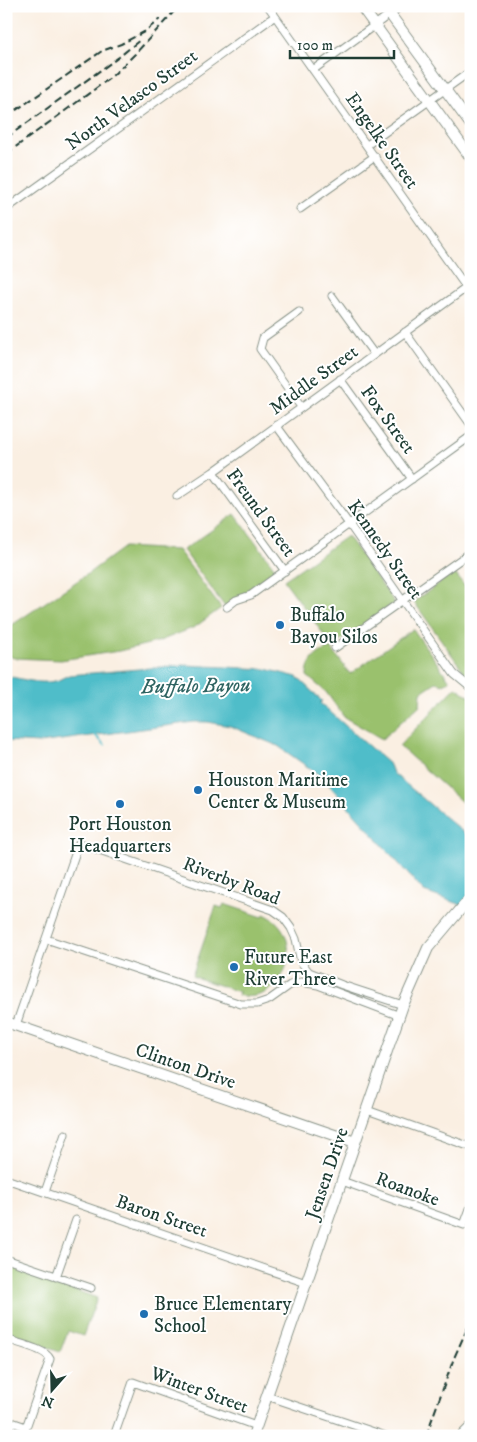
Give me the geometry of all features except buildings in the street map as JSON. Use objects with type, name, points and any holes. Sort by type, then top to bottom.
[{"type":"main road","points":[[361,6],[471,158]]},
{"type":"main road","points":[[387,10],[471,125]]},
{"type":"main road","name":"Jensen Drive","points":[[254,1433],[403,1005],[428,948],[471,897]]},
{"type":"main road","name":"Clinton Drive","points":[[11,1024],[355,1142]]},
{"type":"street","name":"Engelke Street","points":[[268,6],[469,291]]},
{"type":"street","points":[[313,70],[375,25],[387,10],[401,6]]},
{"type":"street","name":"North Velasco Street","points":[[6,209],[274,16]]},
{"type":"street","points":[[367,145],[471,71]]},
{"type":"street","points":[[300,209],[375,156]]},
{"type":"street","name":"Middle Street","points":[[178,496],[405,332],[469,291]]},
{"type":"street","points":[[332,296],[374,354]]},
{"type":"street","points":[[299,312],[263,338],[260,348],[301,407]]},
{"type":"street","points":[[405,332],[471,425]]},
{"type":"street","name":"Fox Street","points":[[340,379],[412,479]]},
{"type":"street","name":"Kennedy Street","points":[[276,425],[349,524],[454,674],[469,684]]},
{"type":"street","points":[[226,607],[236,600],[252,596],[471,436]]},
{"type":"street","name":"Freund Street","points":[[213,472],[285,571]]},
{"type":"street","points":[[335,648],[471,552]]},
{"type":"street","name":"Riverby Road","points":[[46,938],[79,843],[269,908],[280,914],[287,922],[294,933],[302,964],[312,974],[403,1005]]},
{"type":"street","points":[[11,1024],[46,938],[241,1004],[257,1004],[269,1000],[295,983],[310,983],[400,1016]]},
{"type":"street","points":[[367,1110],[471,1147]]},
{"type":"street","points":[[45,1192],[66,1134]]},
{"type":"street","name":"Baron Street","points":[[6,1179],[306,1283]]},
{"type":"street","name":"Roanoke","points":[[342,1181],[464,1225],[471,1206]]},
{"type":"street","points":[[56,1277],[76,1220]]},
{"type":"street","points":[[6,1259],[91,1288]]},
{"type":"street","points":[[6,1339],[43,1352],[49,1356],[49,1362],[23,1436]]},
{"type":"street","name":"Winter Street","points":[[114,1436],[133,1382],[254,1433]]},
{"type":"street","points":[[267,1396],[386,1436]]},
{"type":"street","points":[[6,1420],[26,1426]]},
{"type":"street","points":[[460,1436],[468,1427]]},
{"type":"green space","points":[[235,514],[277,571],[225,607],[183,550]]},
{"type":"green space","points":[[347,536],[395,603],[332,646],[284,580]]},
{"type":"green space","points":[[124,547],[178,550],[221,608],[195,627],[157,642],[119,651],[61,660],[14,658],[6,655],[6,629]]},
{"type":"green space","points":[[454,572],[469,592],[471,591],[471,674],[467,676],[414,602]]},
{"type":"green space","points":[[413,629],[450,681],[443,684],[436,682],[421,692],[420,705],[382,739],[344,717],[326,692],[307,676],[311,662],[317,655],[326,650],[331,648],[350,674]]},
{"type":"green space","points":[[456,687],[471,697],[471,810],[399,746]]},
{"type":"green space","points":[[224,904],[263,917],[264,914],[278,924],[286,937],[288,952],[286,967],[279,980],[268,991],[254,996],[238,995],[239,992],[192,976],[216,906],[222,908]]},
{"type":"green space","points":[[6,1265],[97,1298],[83,1336],[68,1331],[60,1352],[6,1333]]},
{"type":"water","name":"Buffalo Bayou","points":[[185,665],[266,669],[297,677],[322,701],[320,703],[390,765],[393,773],[471,839],[471,908],[424,892],[322,777],[278,746],[230,726],[208,722],[194,722],[39,743],[6,741],[6,676],[46,682],[69,675]]},
{"type":"waterway","points":[[94,734],[105,745]]},
{"type":"railway","points":[[6,154],[110,78],[179,6]]},
{"type":"railway","points":[[6,117],[102,51],[144,32],[160,19]]},
{"type":"railway","points":[[6,138],[119,57],[141,39]]},
{"type":"railway","points":[[426,1436],[454,1358],[471,1320]]},
{"type":"place","name":"Buffalo Bayou Silos","points":[[280,625]]},
{"type":"place","name":"Houston Maritime Center & Museum","points":[[198,790]]},
{"type":"place","name":"Port Houston Headquarters","points":[[120,804]]},
{"type":"place","name":"Future East River Three","points":[[234,967]]},
{"type":"place","name":"Bruce Elementary School","points":[[144,1314]]}]
